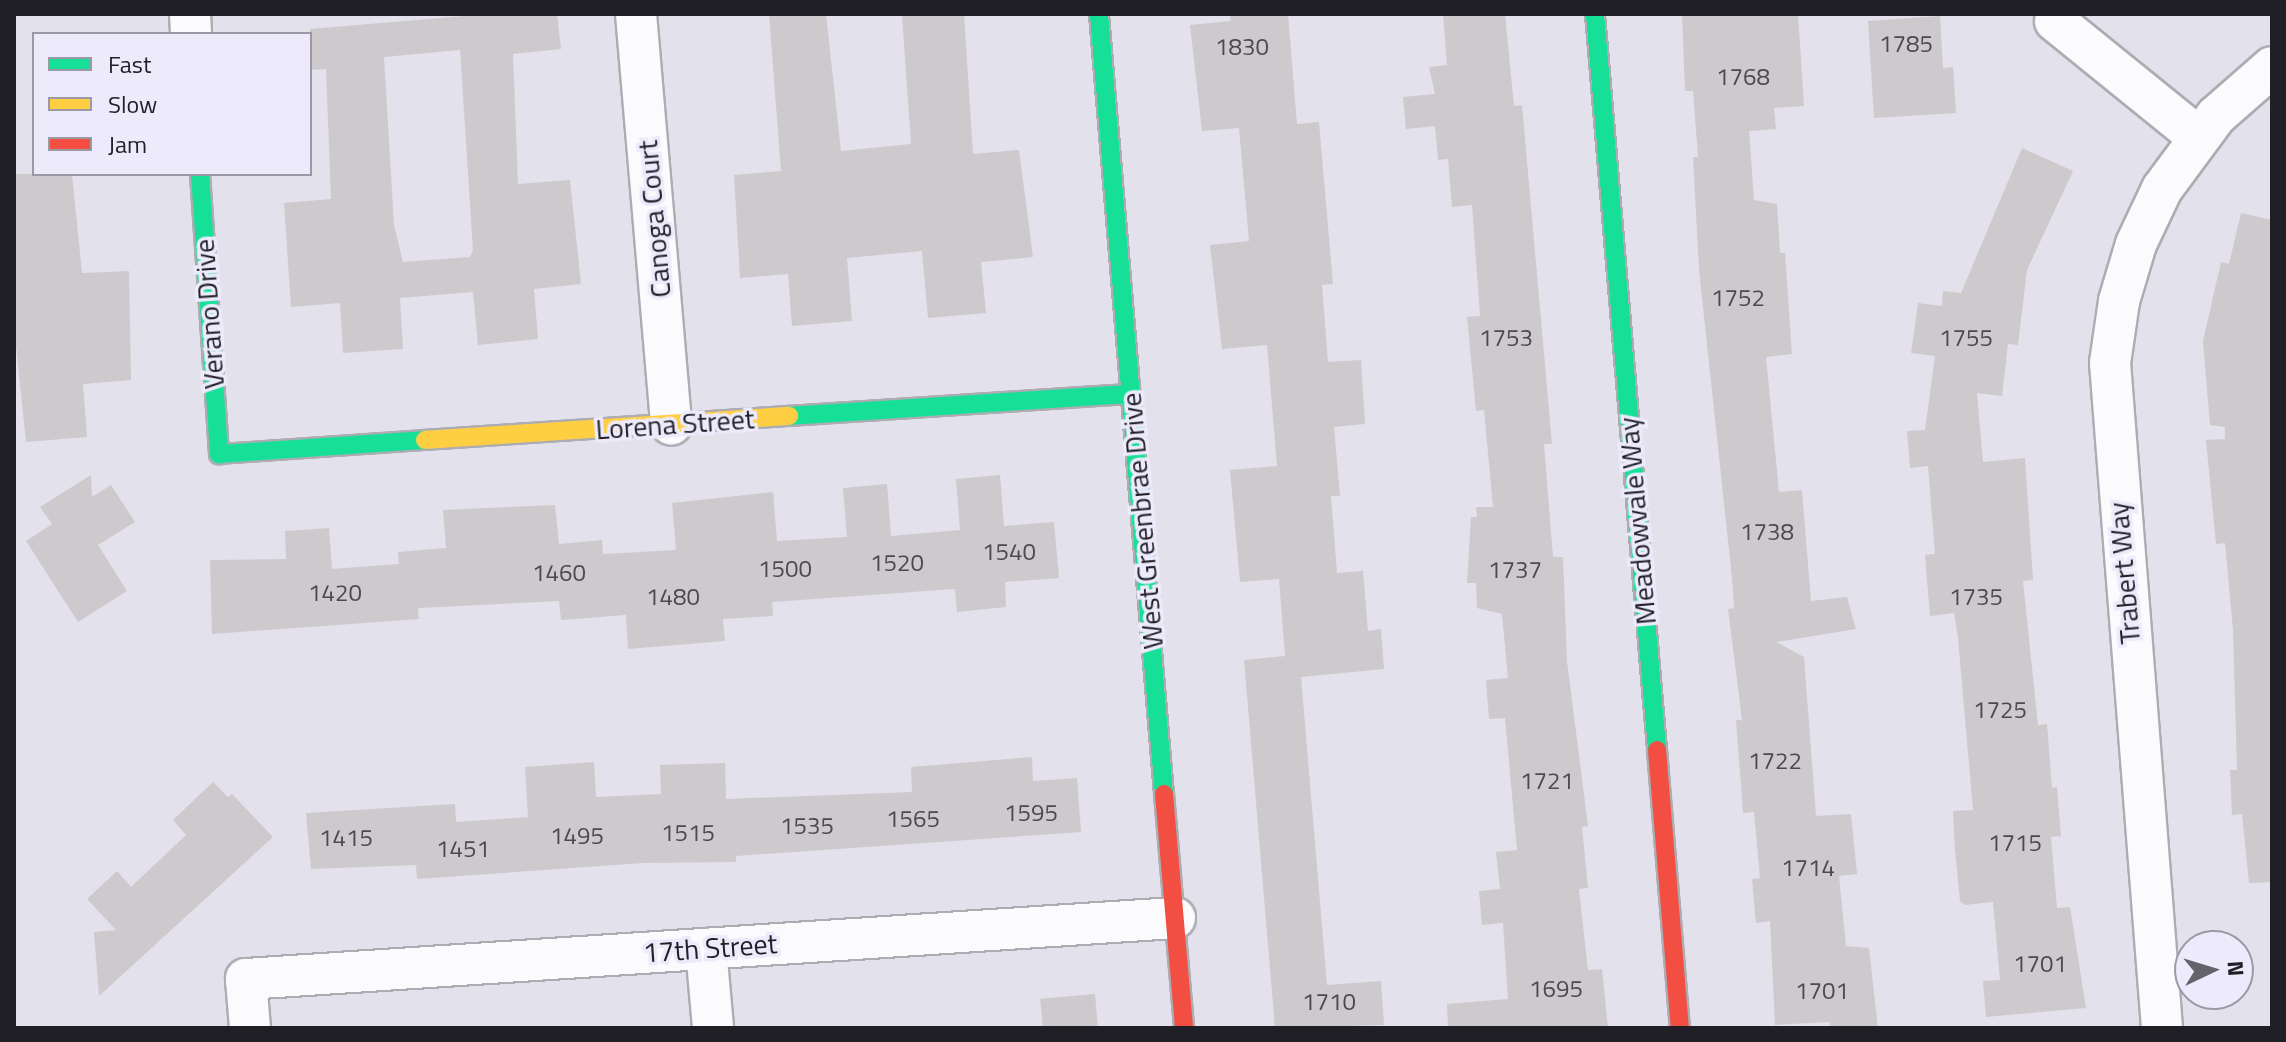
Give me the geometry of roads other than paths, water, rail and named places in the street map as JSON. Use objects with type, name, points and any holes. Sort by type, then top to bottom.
[{"type":"street","name":"Canoga Court","points":[[636,14],[671,425]]},
{"type":"street","name":"West Greenbrae Drive","points":[[1099,14],[1184,1028]]},
{"type":"street","name":"Meadowvale Way","points":[[1595,14],[1680,1028]]},
{"type":"street","points":[[2055,21],[2198,137]]},
{"type":"street","name":"Trabert Way","points":[[2162,1028],[2110,363],[2119,301],[2136,244],[2162,189],[2198,137],[2272,67]]},
{"type":"street","name":"Verano Drive","points":[[200,176],[219,454]]},
{"type":"street","name":"Lorena Street","points":[[219,454],[1131,394]]},
{"type":"street","name":"17th Street","points":[[250,1028],[246,979],[1175,918]]},
{"type":"street","points":[[706,949],[713,1028]]}]
